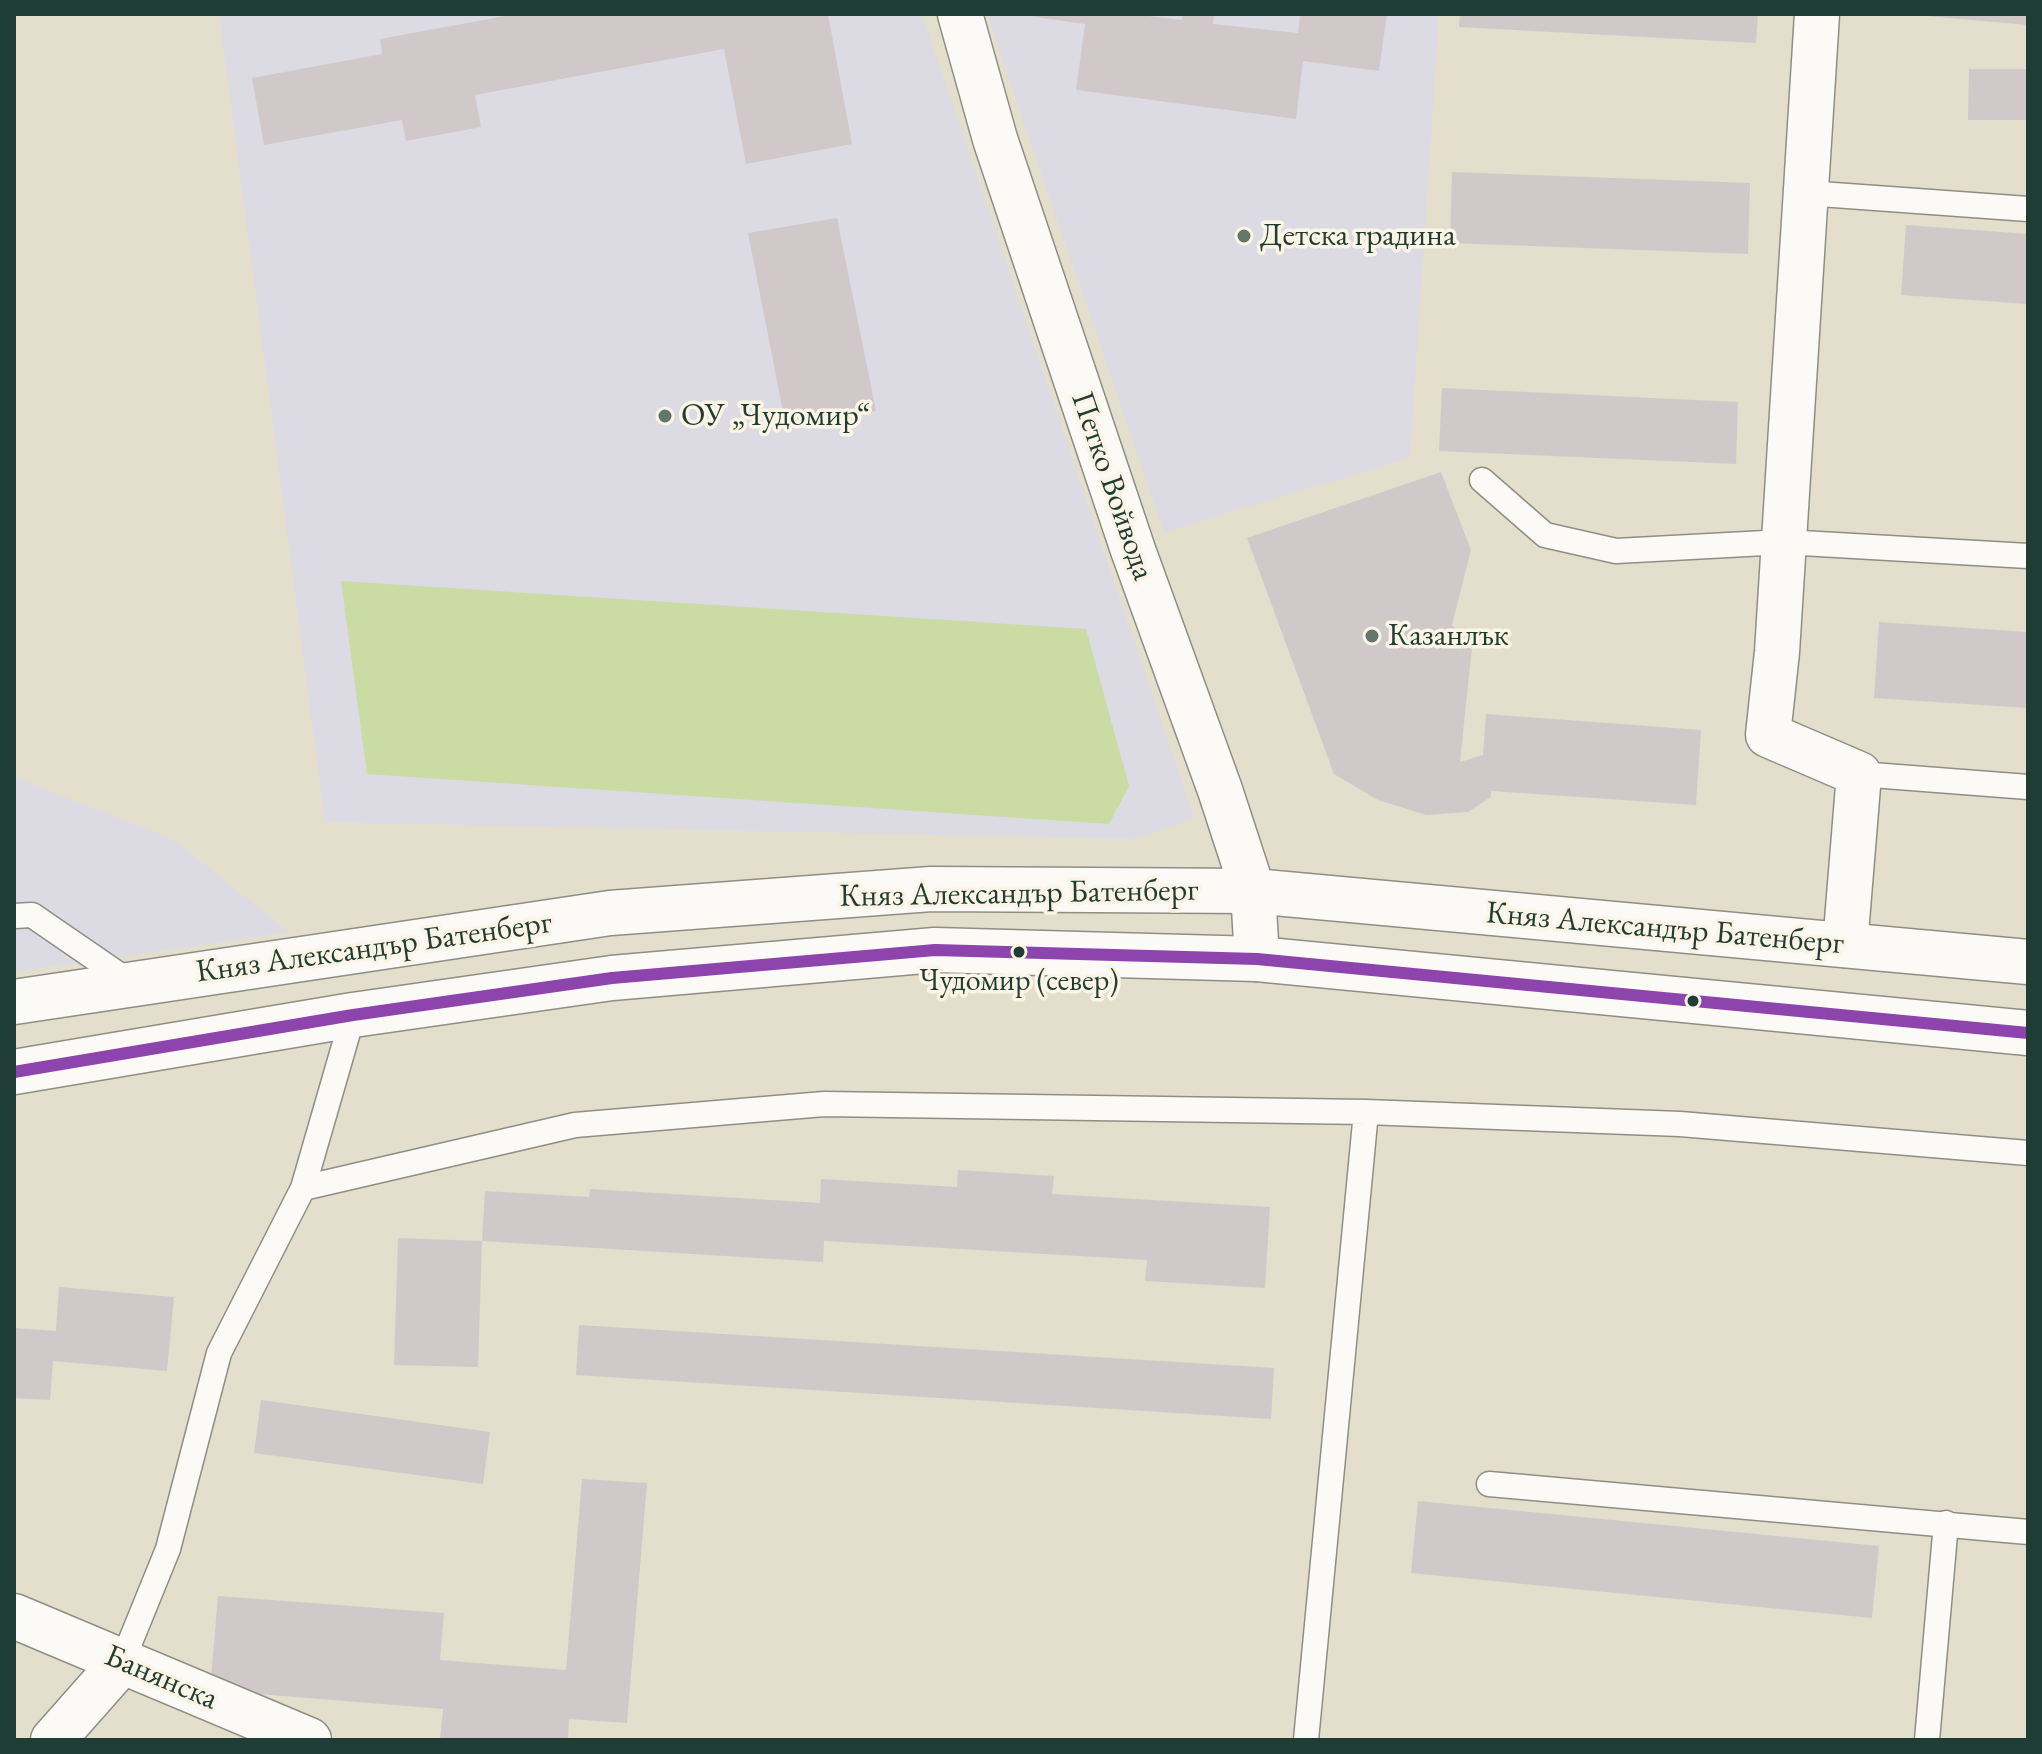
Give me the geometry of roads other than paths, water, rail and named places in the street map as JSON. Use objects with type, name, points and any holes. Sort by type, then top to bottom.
[{"type":"main road","name":"Петко Войвода","points":[[960,14],[995,139],[1133,550],[1253,891],[1257,959]]},
{"type":"main road","points":[[1817,14],[1777,652],[1768,735],[1859,774],[1845,945]]},
{"type":"main road","name":"Княз Александър Батенберг","points":[[14,1002],[610,913],[931,889],[1253,891],[2028,962]]},
{"type":"main road","name":"Княз Александър Батенберг","points":[[14,1072],[353,1015],[612,978],[935,950],[1257,959],[2028,1033]]},
{"type":"main road","name":"Банянска","points":[[14,1616],[309,1740]]},
{"type":"main road","points":[[53,1740],[122,1662]]},
{"type":"lane","points":[[1806,193],[2028,209]]},
{"type":"lane","points":[[1482,480],[1545,535],[1616,551],[1784,542],[2028,556]]},
{"type":"lane","points":[[1859,774],[2028,787]]},
{"type":"lane","points":[[14,916],[32,915],[133,984]]},
{"type":"lane","points":[[122,1662],[168,1549],[219,1353],[303,1188],[353,1015]]},
{"type":"lane","points":[[303,1188],[575,1125],[824,1104],[1366,1112],[1680,1124],[2028,1153]]},
{"type":"lane","points":[[1306,1740],[1366,1112]]},
{"type":"lane","points":[[1489,1484],[2028,1532]]},
{"type":"lane","points":[[1927,1740],[1946,1523]]},
{"type":"place","name":"Детска градина","points":[[1244,236]]},
{"type":"place","name":"ОУ „Чудомир“","points":[[665,416]]},
{"type":"place","name":"Казанлък","points":[[1372,636]]},
{"type":"place","name":"Чудомир (север)","points":[[1019,952]]}]
